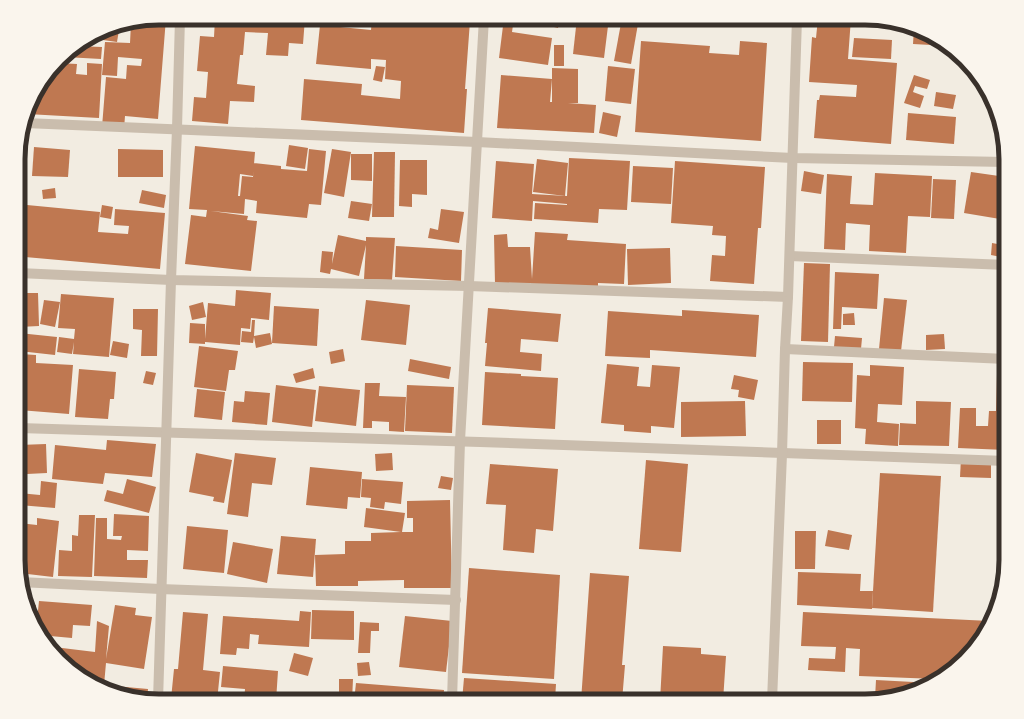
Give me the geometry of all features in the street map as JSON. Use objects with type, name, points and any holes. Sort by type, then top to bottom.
[{"type":"street","points":[[158,694],[160,589],[180,25]]},
{"type":"street","points":[[452,694],[460,441],[484,25]]},
{"type":"street","points":[[772,694],[785,349],[790,256],[797,25]]},
{"type":"street","points":[[30,123],[477,142],[793,158],[999,162]]},
{"type":"street","points":[[790,256],[999,265]]},
{"type":"street","points":[[25,273],[171,280],[469,286],[788,297]]},
{"type":"street","points":[[785,349],[999,359]]},
{"type":"street","points":[[25,428],[460,441],[999,461]]},
{"type":"street","points":[[27,582],[456,600]]},
{"type":"building","points":[[150,25],[165,25],[158,119],[125,116],[124,129],[102,127],[106,77],[126,79],[127,65],[141,66],[142,59],[118,57],[117,76],[102,75],[105,42],[130,43],[131,29]]},
{"type":"building","points":[[215,25],[304,25],[303,44],[289,43],[288,56],[266,55],[268,33],[245,32],[243,55],[240,55],[237,84],[255,86],[254,102],[230,101],[228,124],[192,121],[194,97],[206,98],[208,72],[197,71],[200,36],[214,37]]},
{"type":"building","points":[[320,25],[371,30],[371,25],[470,25],[465,89],[467,89],[464,133],[301,120],[304,79],[362,84],[361,95],[400,99],[401,81],[385,79],[386,60],[371,59],[371,69],[316,64]]},
{"type":"building","points":[[503,25],[513,25],[512,32],[552,38],[548,65],[499,58]]},
{"type":"building","points":[[546,25],[559,25],[558,28]]},
{"type":"building","points":[[576,25],[608,25],[604,58],[573,54]]},
{"type":"building","points":[[621,25],[638,25],[631,64],[614,61]]},
{"type":"building","points":[[817,25],[850,25],[848,59],[897,63],[891,144],[814,138],[817,100],[819,100],[820,95],[856,97],[857,85],[809,82],[812,37],[816,38]]},
{"type":"building","points":[[119,31],[117,42],[103,40],[104,37]]},
{"type":"building","points":[[914,34],[935,45],[913,44]]},
{"type":"building","points":[[854,38],[892,40],[891,59],[852,57]]},
{"type":"building","points":[[641,41],[710,46],[709,53],[739,55],[740,41],[767,43],[761,141],[635,132]]},
{"type":"building","points":[[554,45],[564,45],[564,66],[554,66]]},
{"type":"building","points":[[87,46],[102,47],[101,59],[72,57]]},
{"type":"building","points":[[87,63],[102,64],[99,118],[33,114],[43,92],[64,64],[77,64],[76,74],[87,75]]},
{"type":"building","points":[[376,66],[385,67],[382,82],[373,80]]},
{"type":"building","points":[[608,66],[635,69],[631,104],[605,101]]},
{"type":"building","points":[[552,68],[578,69],[578,103],[568,103],[596,105],[594,133],[497,128],[501,75],[552,79]],"holes":[[[552,79],[552,102],[550,102]]]},
{"type":"building","points":[[914,75],[930,80],[927,89],[915,86],[913,92],[924,96],[920,108],[904,103]]},
{"type":"building","points":[[936,92],[956,95],[953,109],[934,106]]},
{"type":"building","points":[[603,112],[621,116],[617,137],[599,133]]},
{"type":"building","points":[[908,113],[956,117],[954,144],[906,140]]},
{"type":"building","points":[[289,145],[308,148],[305,169],[286,166]]},
{"type":"building","points":[[195,146],[255,152],[254,163],[281,166],[281,169],[307,171],[309,149],[326,151],[321,205],[309,204],[307,218],[256,213],[257,201],[245,199],[244,214],[211,211],[248,216],[247,220],[257,221],[251,271],[185,264],[191,215],[206,217],[207,210],[189,209]],"holes":[[[254,170],[253,177],[242,176],[240,196],[238,196],[240,174],[253,176]]]},
{"type":"building","points":[[34,147],[70,150],[68,177],[32,176]]},
{"type":"building","points":[[118,149],[163,150],[163,177],[118,177]]},
{"type":"building","points":[[332,149],[351,152],[344,197],[324,193]]},
{"type":"building","points":[[374,152],[395,152],[394,217],[372,217]]},
{"type":"building","points":[[351,154],[372,154],[372,181],[351,180]]},
{"type":"building","points":[[569,158],[630,161],[627,210],[599,209],[598,223],[534,219],[535,203],[567,204],[533,201],[532,221],[492,218],[496,161],[534,164],[532,194],[567,196]]},
{"type":"building","points":[[537,159],[568,163],[565,196],[533,192]]},
{"type":"building","points":[[400,160],[427,160],[427,195],[412,194],[412,207],[399,206]]},
{"type":"building","points":[[675,161],[765,167],[761,228],[758,228],[754,284],[710,281],[712,255],[725,256],[726,236],[712,235],[713,226],[671,223]]},
{"type":"building","points":[[633,166],[673,168],[671,204],[631,202]]},
{"type":"building","points":[[804,171],[824,175],[821,194],[801,191]]},
{"type":"building","points":[[971,172],[999,176],[999,219],[964,213]]},
{"type":"building","points":[[875,173],[932,176],[930,217],[908,216],[906,253],[869,251],[870,225],[846,223],[845,250],[824,249],[827,174],[852,176],[850,204],[873,205]]},
{"type":"building","points":[[933,179],[956,180],[954,219],[931,218]]},
{"type":"building","points":[[55,188],[56,198],[43,199],[42,190]]},
{"type":"building","points":[[142,190],[166,195],[164,208],[139,203]]},
{"type":"building","points":[[351,201],[372,204],[369,221],[348,218]]},
{"type":"building","points":[[27,205],[100,212],[98,232],[128,234],[129,226],[114,225],[115,209],[165,213],[160,269],[25,257],[25,224]]},
{"type":"building","points":[[102,205],[113,207],[111,219],[100,217]]},
{"type":"building","points":[[441,209],[464,212],[459,243],[428,238],[430,228],[438,230]]},
{"type":"building","points":[[535,232],[568,234],[567,240],[626,244],[624,284],[598,283],[598,289],[531,283],[495,284],[494,235],[507,234],[508,247],[530,247],[532,279]]},
{"type":"building","points":[[338,235],[366,241],[366,237],[395,238],[392,280],[364,279],[366,245],[359,276],[331,269],[330,274],[320,272],[322,251],[333,252],[332,264]]},
{"type":"building","points":[[992,243],[999,244],[999,257],[991,255]]},
{"type":"building","points":[[396,246],[462,250],[461,281],[395,277]]},
{"type":"building","points":[[670,248],[671,283],[628,285],[627,249]]},
{"type":"building","points":[[804,263],[830,264],[828,342],[801,341]]},
{"type":"building","points":[[835,272],[879,274],[877,309],[842,307],[841,329],[833,329]]},
{"type":"building","points":[[236,290],[271,293],[269,320],[251,318],[250,329],[241,328],[240,345],[205,342],[205,344],[189,343],[190,323],[205,324],[205,339],[208,303],[235,306]]},
{"type":"building","points":[[25,293],[38,293],[39,326],[25,327]]},
{"type":"building","points":[[61,294],[114,298],[109,357],[73,354],[74,342],[72,354],[57,352],[59,337],[74,339],[75,329],[58,328]]},
{"type":"building","points":[[884,298],[907,300],[901,351],[879,349]]},
{"type":"building","points":[[44,300],[60,302],[55,327],[40,324]]},
{"type":"building","points":[[366,300],[410,305],[406,345],[361,340]]},
{"type":"building","points":[[203,302],[206,317],[192,320],[189,306]]},
{"type":"building","points":[[274,306],[319,309],[317,346],[272,343]]},
{"type":"building","points":[[488,308],[561,314],[558,342],[521,339],[520,352],[542,354],[541,371],[485,366]]},
{"type":"building","points":[[133,309],[158,309],[157,356],[141,356],[142,330],[133,329]]},
{"type":"building","points":[[682,310],[759,315],[756,357],[650,350],[650,358],[605,356],[608,311],[682,316]]},
{"type":"building","points":[[854,313],[855,325],[843,325],[843,314]]},
{"type":"building","points":[[252,320],[255,320],[254,336],[270,333],[272,344],[256,348],[254,337],[253,343],[241,342],[242,331],[251,332]]},
{"type":"building","points":[[25,334],[57,337],[55,355],[25,352]]},
{"type":"building","points":[[944,334],[945,349],[926,350],[926,335]]},
{"type":"building","points":[[835,336],[862,338],[861,349],[834,347]]},
{"type":"building","points":[[113,341],[129,344],[127,358],[110,355]]},
{"type":"building","points":[[199,346],[238,351],[235,370],[229,370],[226,391],[194,387]]},
{"type":"building","points":[[343,349],[345,361],[331,364],[329,352]]},
{"type":"building","points":[[25,354],[36,355],[36,363],[73,365],[69,414],[25,410]]},
{"type":"building","points":[[410,359],[451,367],[449,379],[408,371]]},
{"type":"building","points":[[803,362],[853,363],[852,402],[802,401]]},
{"type":"building","points":[[607,364],[639,367],[637,386],[650,387],[652,365],[680,367],[674,428],[651,426],[651,433],[624,431],[624,425],[601,423]]},
{"type":"building","points":[[870,365],[904,367],[902,405],[878,404],[877,422],[899,424],[898,446],[865,444],[866,429],[855,428],[857,375],[870,376]]},
{"type":"building","points":[[313,368],[315,378],[296,383],[293,374]]},
{"type":"building","points":[[79,369],[116,372],[114,399],[110,399],[108,419],[75,417]]},
{"type":"building","points":[[146,371],[156,373],[153,385],[143,383]]},
{"type":"building","points":[[485,372],[558,378],[555,429],[482,425]]},
{"type":"building","points":[[997,374],[999,374],[999,450],[958,448],[960,408],[976,408],[976,426],[988,426],[989,411],[996,411]]},
{"type":"building","points":[[734,375],[758,380],[754,400],[738,397],[739,390],[731,389]]},
{"type":"building","points":[[365,383],[380,383],[379,396],[406,397],[404,432],[389,431],[389,422],[372,421],[372,428],[363,428]]},
{"type":"building","points":[[276,385],[316,390],[312,427],[272,422]]},
{"type":"building","points":[[407,385],[454,387],[452,433],[405,431]]},
{"type":"building","points":[[319,386],[360,390],[356,426],[315,421]]},
{"type":"building","points":[[197,389],[225,392],[222,420],[194,417]]},
{"type":"building","points":[[245,391],[270,393],[267,425],[232,422],[234,401],[244,402]]},
{"type":"building","points":[[745,401],[746,436],[681,437],[681,402]]},
{"type":"building","points":[[916,401],[951,402],[949,446],[899,445],[900,423],[916,424]]},
{"type":"building","points":[[817,420],[841,420],[841,444],[817,444]]},
{"type":"building","points":[[107,440],[156,444],[152,477],[105,473],[103,484],[52,479],[55,445],[106,450]]},
{"type":"building","points":[[46,444],[47,473],[27,474],[27,484],[25,484],[25,445]]},
{"type":"building","points":[[196,453],[232,460],[224,503],[213,501],[214,497],[189,492]]},
{"type":"building","points":[[235,453],[276,458],[272,485],[252,483],[248,517],[227,514]]},
{"type":"building","points":[[392,453],[393,470],[376,471],[375,454]]},
{"type":"building","points":[[961,458],[991,459],[991,478],[960,477]]},
{"type":"building","points":[[646,460],[688,464],[681,552],[639,549]]},
{"type":"building","points":[[490,464],[558,469],[553,531],[536,529],[534,553],[503,550],[506,505],[486,504]]},
{"type":"building","points":[[310,467],[362,472],[360,498],[348,497],[347,509],[306,505]]},
{"type":"building","points":[[880,473],[941,476],[933,612],[872,608]]},
{"type":"building","points":[[441,476],[453,478],[451,490],[438,488]]},
{"type":"building","points":[[127,479],[156,487],[149,513],[104,501],[107,490],[123,494]]},
{"type":"building","points":[[362,479],[403,482],[401,504],[385,502],[384,509],[370,507],[371,498],[361,497]]},
{"type":"building","points":[[41,481],[57,483],[55,508],[25,506],[25,494],[40,495]]},
{"type":"building","points":[[450,500],[452,588],[404,588],[404,580],[358,581],[358,586],[316,586],[315,555],[345,554],[345,541],[371,541],[371,533],[401,532],[364,527],[366,508],[405,513],[402,532],[413,532],[413,518],[407,518],[407,501]]},
{"type":"building","points":[[114,514],[149,516],[148,551],[127,550],[127,560],[148,560],[147,578],[94,576],[96,518],[107,518],[107,539],[121,540],[122,536],[113,536]]},
{"type":"building","points":[[79,515],[95,515],[92,577],[58,576],[59,550],[72,551],[72,535],[78,536]]},
{"type":"building","points":[[37,518],[59,521],[53,577],[26,574],[25,524],[37,525]]},
{"type":"building","points":[[187,526],[228,530],[224,573],[183,569]]},
{"type":"building","points":[[828,530],[852,535],[849,550],[825,546]]},
{"type":"building","points":[[795,531],[816,531],[815,569],[795,569]]},
{"type":"building","points":[[281,536],[316,539],[313,577],[277,574]]},
{"type":"building","points":[[233,542],[273,549],[267,583],[227,574]]},
{"type":"building","points":[[469,568],[560,575],[554,679],[462,673]]},
{"type":"building","points":[[798,572],[861,574],[860,591],[873,591],[872,609],[797,605]]},
{"type":"building","points":[[590,573],[629,576],[622,665],[625,665],[623,694],[581,694]]},
{"type":"building","points":[[39,601],[92,605],[90,626],[73,625],[72,638],[50,636],[50,637],[37,616]]},
{"type":"building","points":[[33,605],[36,605],[35,611]]},
{"type":"building","points":[[115,605],[136,608],[135,615],[152,617],[144,669],[106,663],[104,682],[77,666],[58,647],[95,652],[97,621],[109,626],[106,659]]},
{"type":"building","points":[[312,610],[354,611],[354,640],[311,639]]},
{"type":"building","points":[[300,611],[311,612],[309,647],[258,644],[259,635],[250,634],[249,649],[237,648],[236,655],[220,654],[223,616],[299,621]]},
{"type":"building","points":[[183,612],[208,614],[203,670],[220,672],[218,694],[172,694],[174,669],[178,669]]},
{"type":"building","points":[[803,612],[984,621],[971,642],[960,655],[947,666],[927,679],[859,676],[860,649],[846,648],[845,672],[808,670],[809,658],[835,659],[836,647],[801,646]]},
{"type":"building","points":[[405,616],[452,621],[446,672],[399,667]]},
{"type":"building","points":[[360,622],[379,623],[379,631],[371,631],[370,653],[358,653]]},
{"type":"building","points":[[663,646],[701,648],[701,654],[726,656],[723,694],[660,694]]},
{"type":"building","points":[[294,653],[313,658],[308,676],[289,671]]},
{"type":"building","points":[[369,662],[371,675],[358,676],[357,663]]},
{"type":"building","points":[[223,666],[278,671],[276,694],[245,694],[245,689],[221,687]]},
{"type":"building","points":[[464,678],[556,684],[555,694],[463,694]]},
{"type":"building","points":[[339,679],[353,679],[352,694],[339,694]]},
{"type":"building","points":[[876,680],[919,682],[908,687],[875,693]]},
{"type":"building","points":[[356,683],[444,690],[444,694],[355,694]]},
{"type":"building","points":[[113,686],[148,689],[148,694]]},
{"type":"building","points":[[222,692],[242,693],[242,694],[222,694]]}]
